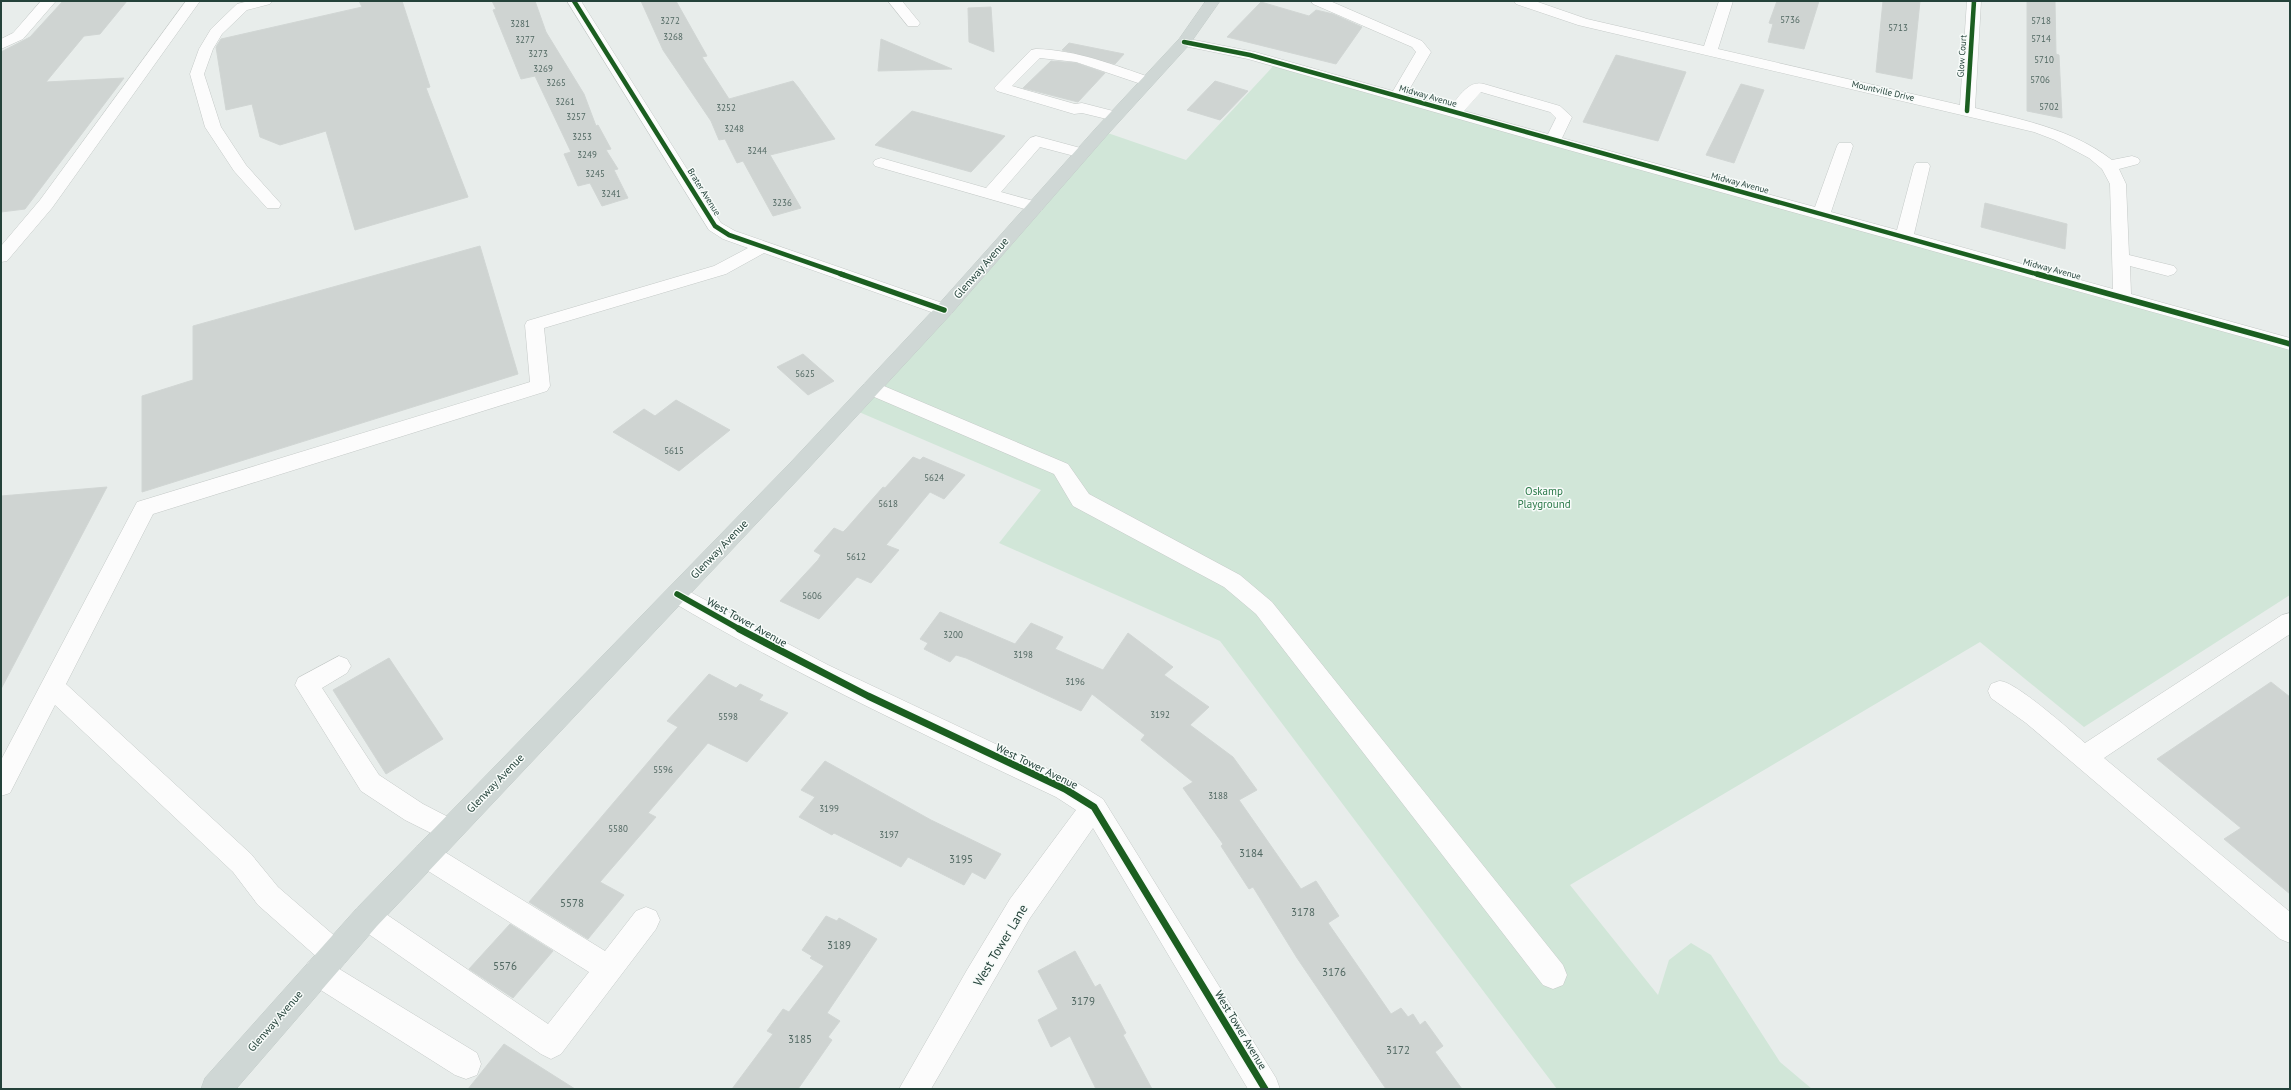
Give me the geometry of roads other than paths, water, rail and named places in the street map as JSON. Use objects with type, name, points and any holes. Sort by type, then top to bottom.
[{"type":"main road","name":"Glenway Avenue","points":[[216,1089],[367,917],[677,594],[944,310],[1115,116],[1184,42],[1213,1]]},
{"type":"street","points":[[1,44],[18,36],[49,1]]},
{"type":"street","points":[[1,257],[46,204],[193,1]]},
{"type":"street","points":[[265,1],[242,7],[216,32],[206,49],[197,74],[213,127],[240,168],[274,204]]},
{"type":"street","name":"Brater Avenue","points":[[574,1],[715,226],[729,235],[944,310]]},
{"type":"street","points":[[895,1],[913,23]]},
{"type":"street","points":[[1318,1],[1417,44],[1424,52],[1397,97]]},
{"type":"street","name":"Mountville Drive","points":[[1521,1],[1584,22],[1710,50],[1967,111],[2040,129],[2061,137],[2095,155],[2109,166],[2118,184],[2119,258],[2122,298]]},
{"type":"street","points":[[1710,50],[1726,1]]},
{"type":"street","name":"Glow Court","points":[[1967,111],[1974,1]]},
{"type":"street","name":"Midway Avenue","points":[[1184,42],[1250,54],[1553,141],[2290,344]]},
{"type":"street","points":[[1115,116],[1082,108],[1074,109],[1002,88],[1036,53],[1046,53],[1079,60],[1147,81]]},
{"type":"street","points":[[1454,113],[1470,93],[1479,87],[1555,109],[1564,117],[1553,141]]},
{"type":"street","points":[[990,194],[1036,141],[1082,153]]},
{"type":"street","points":[[1820,214],[1845,146]]},
{"type":"street","points":[[2109,166],[2132,161]]},
{"type":"street","points":[[880,163],[1035,207]]},
{"type":"street","points":[[1904,238],[1922,166]]},
{"type":"street","points":[[1,785],[145,508],[540,386],[534,325],[720,270],[763,247]]},
{"type":"street","points":[[2119,258],[2168,270]]},
{"type":"street","points":[[872,388],[1061,469],[1081,500],[1232,581],[1264,608],[1553,975]]},
{"type":"street","name":"West Tower Avenue","points":[[677,594],[751,637],[862,694],[1065,789],[1094,807],[1265,1089]]},
{"type":"street","points":[[2085,757],[2290,622]]},
{"type":"street","points":[[339,666],[307,684],[370,783],[414,812],[449,830]]},
{"type":"street","points":[[52,687],[242,863],[268,896],[326,963],[466,1064]]},
{"type":"street","points":[[2000,691],[2035,716],[2085,757],[2290,930]]},
{"type":"street","name":"West Tower Lane","points":[[914,1089],[1006,933],[1063,843],[1094,807]]},
{"type":"street","points":[[426,855],[609,969]]},
{"type":"street","points":[[367,917],[551,1044],[646,920]]},
{"type":"park label","name":"Oskamp Playground","points":[[1544,497]]}]
